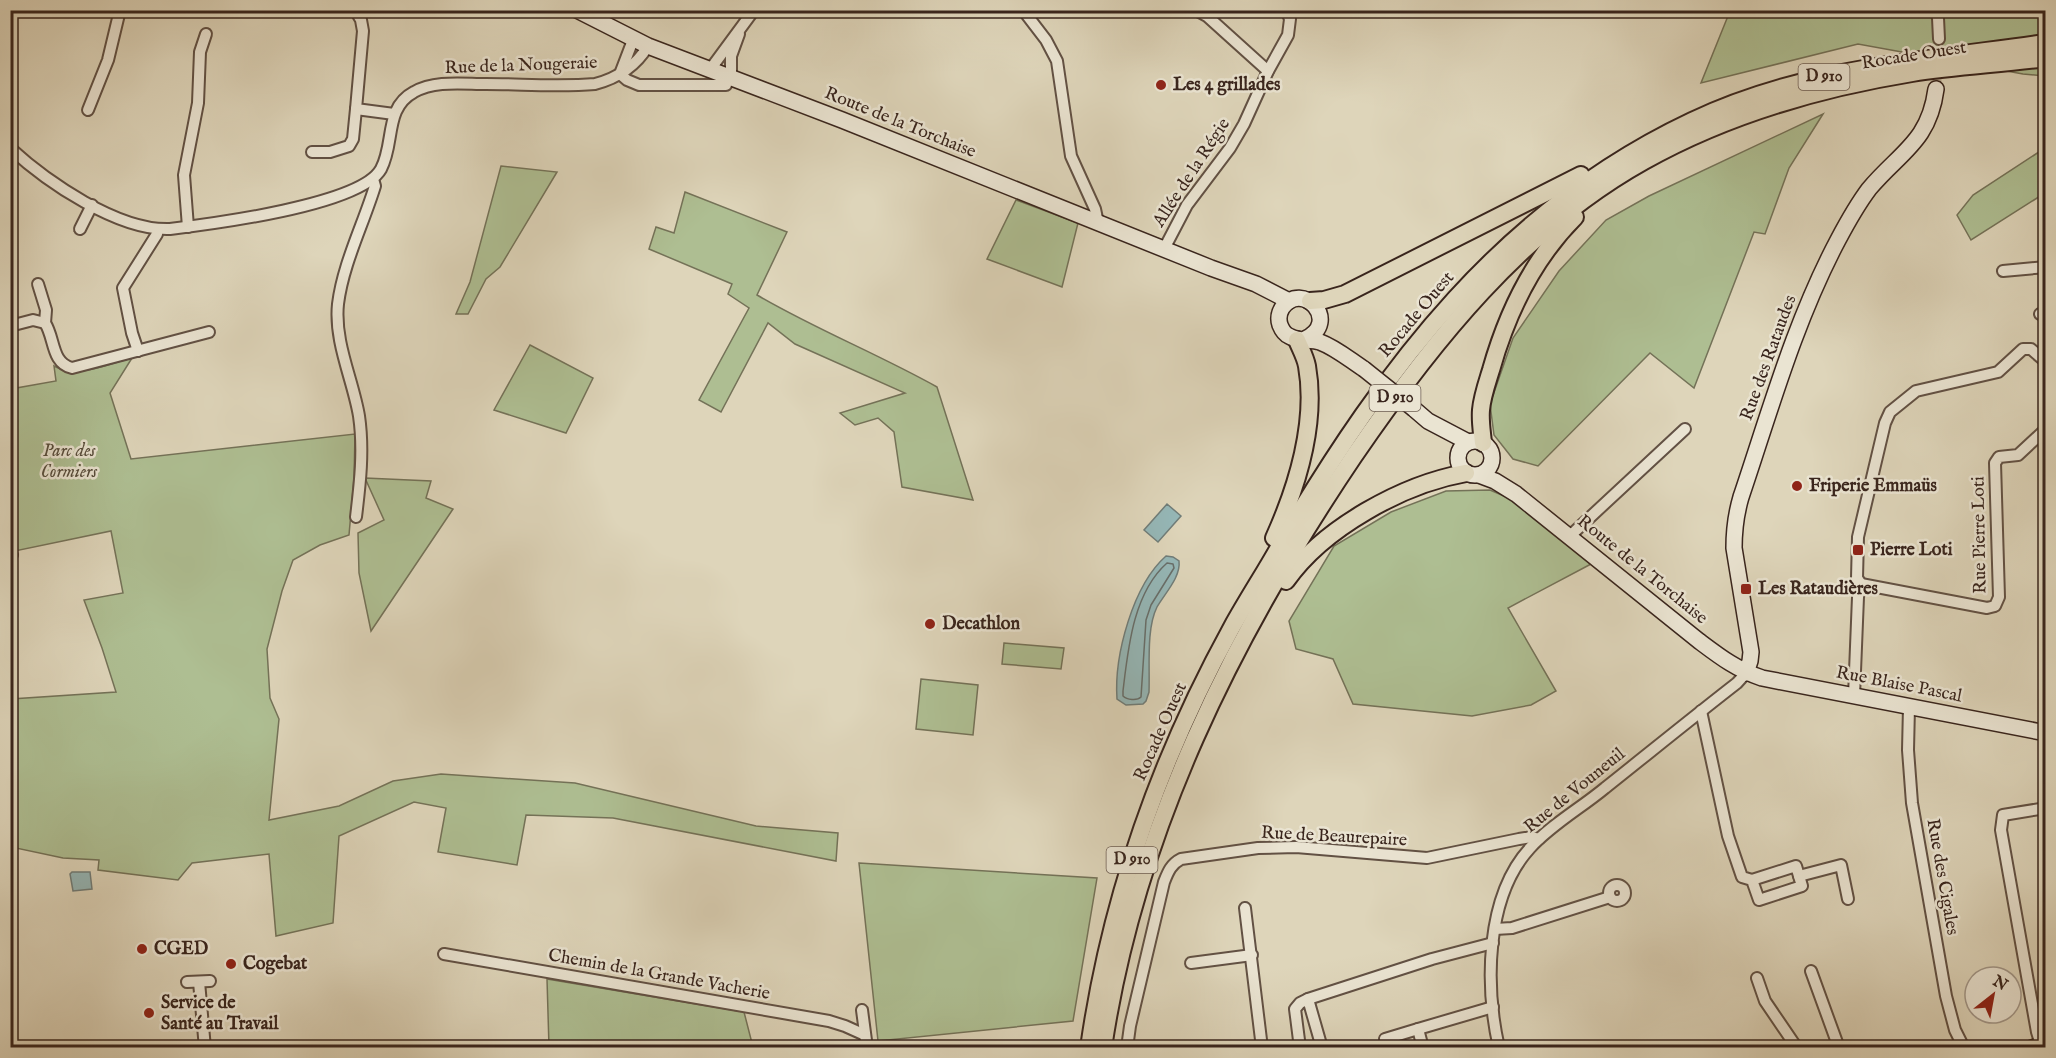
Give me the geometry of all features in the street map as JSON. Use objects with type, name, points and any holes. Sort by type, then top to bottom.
[{"type":"main road","name":"Route de la Torchaise","points":[[577,10],[633,40],[709,70],[728,82],[935,157],[1098,223],[1134,244],[1164,249],[1256,284],[1289,302]]},
{"type":"main road","name":"Rocade Ouest","points":[[1089,1047],[1106,953],[1140,835],[1173,749],[1233,626],[1328,468],[1375,399],[1434,322],[1459,294],[1515,238],[1561,199],[1618,160],[1696,119],[1733,104],[1801,82],[1906,61],[2046,43]]},
{"type":"main road","name":"Rocade Ouest","points":[[1104,1047],[1120,956],[1140,881],[1168,799],[1214,696],[1307,528],[1377,423],[1427,355],[1477,296],[1524,250],[1599,189],[1647,159],[1702,132],[1738,118],[1827,91],[1919,72],[2046,58]]},
{"type":"main road","name":"Rue des Rataudes","points":[[1746,673],[1751,652],[1734,548],[1736,515],[1741,497],[1795,338],[1822,274],[1838,241],[1868,191],[1921,135],[1931,114],[1936,89]]},
{"type":"main road","points":[[1476,442],[1482,403],[1502,332],[1524,286],[1550,247],[1574,218],[1647,159]]},
{"type":"main road","points":[[1472,474],[1459,466],[1457,456],[1428,421],[1364,369],[1326,345],[1285,334],[1281,328],[1279,316],[1281,310],[1289,302],[1299,298],[1310,301],[1324,300],[1345,294],[1576,177],[1618,160]]},
{"type":"main road","name":"Route de la Torchaise","points":[[1211,268],[1259,295],[1279,316]]},
{"type":"main road","points":[[1310,301],[1318,310],[1320,322],[1364,369]]},
{"type":"main road","points":[[1301,339],[1315,332],[1320,322]]},
{"type":"main road","points":[[1233,626],[1289,504],[1303,454],[1308,417],[1308,382],[1301,339]]},
{"type":"main road","points":[[1214,696],[1282,585],[1310,552],[1343,526],[1391,499],[1435,480],[1488,470],[1492,460],[1490,450],[1428,421]]},
{"type":"main road","points":[[1457,456],[1461,448],[1476,442]]},
{"type":"main road","name":"Route de la Torchaise","points":[[1492,460],[1516,494]]},
{"type":"main road","name":"Route de la Torchaise","points":[[1472,474],[1495,481],[1516,494],[1720,657],[1746,673]]},
{"type":"main road","name":"Rue Blaise Pascal","points":[[1746,673],[2046,733]]},
{"type":"street","points":[[88,110],[108,60],[120,10]]},
{"type":"street","points":[[312,152],[330,152],[349,146],[353,139],[363,31],[361,20],[354,10]]},
{"type":"street","points":[[709,70],[754,10]]},
{"type":"street","points":[[1023,10],[1046,40],[1057,61],[1071,156],[1095,208],[1098,223]]},
{"type":"street","name":"Allée de la Régie","points":[[1164,249],[1187,205],[1230,148],[1244,124],[1268,71],[1288,35],[1290,19],[1286,10]]},
{"type":"street","points":[[1935,10],[1939,39]]},
{"type":"street","points":[[1192,12],[1207,16],[1268,71]]},
{"type":"street","points":[[728,82],[731,56],[741,28]]},
{"type":"street","points":[[188,226],[184,175],[198,103],[198,61],[206,34]]},
{"type":"street","points":[[620,74],[633,40]]},
{"type":"street","points":[[620,74],[629,69],[648,46]]},
{"type":"street","name":"Rue de la Nougeraie","points":[[394,114],[406,98],[414,92],[432,86],[450,84],[584,85],[604,81],[620,74],[639,85],[728,82]]},
{"type":"street","points":[[10,148],[52,182],[92,205],[138,225],[158,229],[188,226],[290,210],[349,191],[373,179],[379,173],[385,160],[394,114],[356,109]]},
{"type":"street","points":[[356,517],[361,436],[359,416],[342,346],[338,303],[355,243],[375,186],[373,179]]},
{"type":"street","points":[[80,229],[92,205]]},
{"type":"street","points":[[138,351],[123,288],[158,229]]},
{"type":"street","points":[[2003,272],[2046,267]]},
{"type":"street","points":[[38,284],[46,310],[45,323],[62,363],[72,368],[209,333]]},
{"type":"street","points":[[10,326],[33,320],[45,323]]},
{"type":"street","points":[[1854,696],[1858,597],[1861,584],[1857,578],[1858,537],[1890,412],[1916,391],[1998,372],[2023,349],[2031,349],[2046,362]]},
{"type":"street","points":[[1571,538],[1572,534],[1685,429]]},
{"type":"street","name":"Rue Pierre Loti","points":[[1861,584],[1987,608],[1995,606],[1998,597],[1995,463],[1999,457],[2018,455],[2046,429]]},
{"type":"street","name":"Rue de Vouneuil","points":[[1499,1047],[1493,1007],[1493,943],[1498,909],[1517,864],[1539,839],[1737,683],[1746,673]]},
{"type":"street","name":"Rue des Cigales","points":[[1909,707],[1908,750],[1912,803],[1946,996],[1955,1030],[1964,1047]]},
{"type":"street","points":[[1701,711],[1728,836],[1742,877],[1752,880],[1796,866],[1803,886],[1759,900],[1752,880]]},
{"type":"street","points":[[2040,1046],[2001,830],[2003,815],[2046,808]]},
{"type":"street","name":"Rue de Beaurepaire","points":[[1127,1047],[1164,882],[1175,862],[1193,857],[1258,848],[1296,847],[1427,858],[1519,839],[1532,837],[1539,839]]},
{"type":"street","points":[[1799,876],[1841,866],[1848,899]]},
{"type":"street","points":[[1495,929],[1512,928],[1610,897]]},
{"type":"street","points":[[1245,908],[1262,1047]]},
{"type":"street","points":[[1300,1047],[1295,1009],[1300,1003],[1432,959],[1493,943]]},
{"type":"street","name":"Chemin de la Grande Vacherie","points":[[444,954],[829,1021],[865,1035]]},
{"type":"street","points":[[1191,963],[1252,956]]},
{"type":"street","points":[[1811,971],[1839,1047]]},
{"type":"street","points":[[1757,978],[1765,1001],[1797,1047]]},
{"type":"street","points":[[187,982],[204,981],[205,1047]]},
{"type":"street","points":[[1308,999],[1322,1047]]},
{"type":"street","points":[[1387,1047],[1385,1039],[1493,1007]]},
{"type":"street","points":[[862,1010],[867,1047]]},
{"type":"street","points":[[1418,1029],[1423,1047]]},
{"type":"green space","points":[[1730,11],[2045,11],[2045,76],[1858,44],[1701,83]]},
{"type":"green space","points":[[1823,114],[1789,168],[1765,234],[1754,232],[1694,388],[1650,353],[1538,466],[1513,459],[1494,435],[1490,404],[1513,338],[1559,271],[1606,220],[1649,196]]},
{"type":"green space","points":[[2045,148],[2045,193],[1971,240],[1957,215],[1973,195]]},
{"type":"green space","points":[[501,166],[557,172],[500,267],[486,279],[468,314],[456,314],[470,282]]},
{"type":"green space","points":[[685,192],[787,232],[757,295],[937,387],[973,500],[902,487],[894,432],[878,418],[855,425],[840,413],[905,393],[795,344],[768,323],[721,412],[699,400],[749,308],[728,294],[732,284],[649,249],[656,227],[674,233]]},
{"type":"green space","points":[[1016,200],[1078,223],[1062,287],[987,259]]},
{"type":"green space","points":[[530,345],[593,378],[566,433],[494,410]]},
{"type":"green space","name":"Parc des Cormiers","points":[[132,358],[110,393],[131,459],[355,434],[349,535],[320,545],[293,560],[282,591],[267,649],[270,698],[279,719],[269,820],[339,806],[393,781],[441,774],[575,783],[756,826],[838,833],[836,861],[613,818],[526,815],[517,865],[438,852],[446,808],[414,802],[339,836],[333,923],[276,936],[269,854],[192,863],[178,880],[98,870],[99,860],[63,858],[11,847],[11,699],[116,692],[84,600],[123,593],[111,531],[15,551],[11,540],[11,389],[56,381],[54,366],[63,370],[82,371]]},
{"type":"green space","points":[[365,478],[431,481],[426,498],[453,509],[371,631],[359,573],[358,533],[384,520]]},
{"type":"green space","points":[[1490,490],[1511,499],[1591,564],[1508,608],[1556,691],[1531,705],[1472,716],[1353,704],[1333,659],[1296,649],[1289,621],[1334,546],[1391,512],[1446,491]]},
{"type":"green space","points":[[1004,643],[1064,648],[1061,669],[1002,664]]},
{"type":"green space","points":[[921,679],[978,685],[973,735],[916,729]]},
{"type":"green space","points":[[859,863],[1097,878],[1073,1021],[878,1041]]},
{"type":"green space","points":[[547,979],[744,1012],[753,1047],[549,1047]]},
{"type":"water","points":[[1167,504],[1181,516],[1158,542],[1144,530]]},
{"type":"water","points":[[1166,556],[1179,561],[1179,567],[1175,579],[1157,607],[1151,626],[1149,692],[1143,704],[1126,705],[1117,699],[1122,642],[1135,602],[1144,584]]},
{"type":"water","points":[[90,872],[92,889],[73,891],[70,874]]},
{"type":"tunnel","points":[[1936,89],[1939,39]]},
{"type":"place","name":"Les 4 grillades","points":[[1161,85]]},
{"type":"place","name":"Friperie Emmaüs","points":[[1797,486]]},
{"type":"place","name":"Pierre Loti","points":[[1858,550]]},
{"type":"place","name":"Les Rataudières","points":[[1746,589]]},
{"type":"place","name":"Decathlon","points":[[930,624]]},
{"type":"place","name":"CGED","points":[[142,949]]},
{"type":"place","name":"Cogebat","points":[[231,964]]},
{"type":"place","name":"Service de Santé au Travail","points":[[149,1013]]}]
